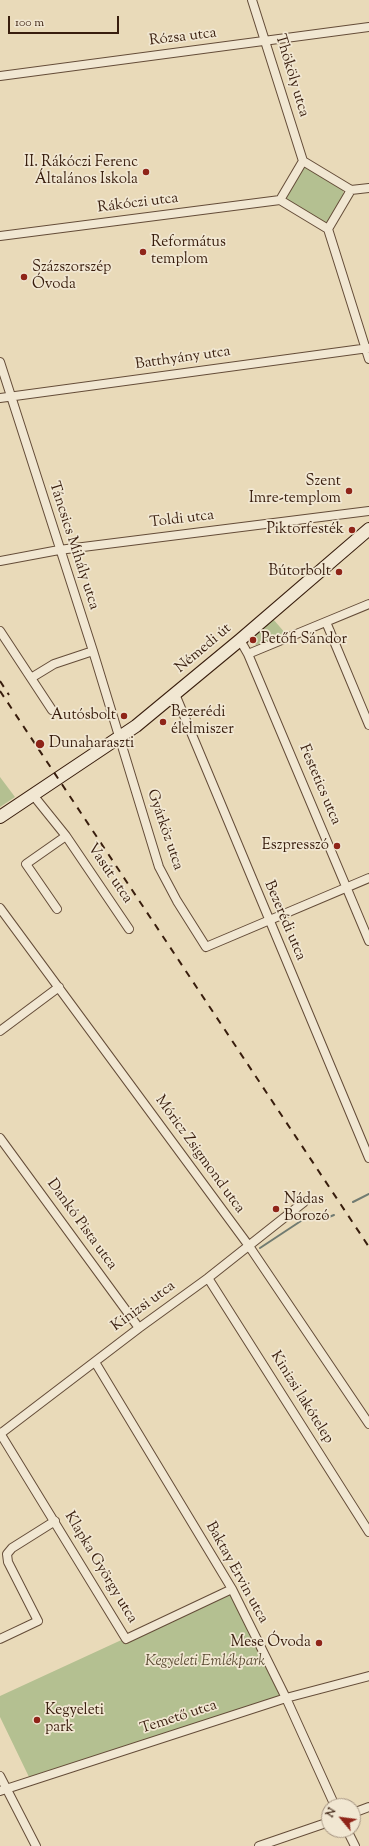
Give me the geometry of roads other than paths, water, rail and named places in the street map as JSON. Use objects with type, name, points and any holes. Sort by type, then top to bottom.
[{"type":"main road","name":"Némedi út","points":[[0,817],[119,738],[240,640],[369,529]]},
{"type":"street","name":"Thököly utca","points":[[252,0],[303,161]]},
{"type":"street","name":"Rózsa utca","points":[[0,76],[266,42],[369,27]]},
{"type":"street","points":[[369,188],[351,190],[303,161],[280,200],[328,229],[367,348],[369,359]]},
{"type":"street","points":[[328,229],[351,190]]},
{"type":"street","name":"Rákóczi utca","points":[[0,236],[280,200]]},
{"type":"street","name":"Batthyány utca","points":[[0,398],[367,348]]},
{"type":"street","name":"Táncsics Mihály utca","points":[[0,362],[119,738]]},
{"type":"street","name":"Toldi utca","points":[[0,561],[59,550],[369,511]]},
{"type":"street","points":[[248,654],[369,604]]},
{"type":"street","points":[[326,622],[369,725]]},
{"type":"street","points":[[0,631],[52,710]]},
{"type":"street","name":"Festetics utca","points":[[240,640],[248,654],[369,941]]},
{"type":"street","points":[[32,678],[54,664],[93,652]]},
{"type":"street","name":"Bezerédi utca","points":[[175,694],[369,1158]]},
{"type":"street","name":"Gyárköz utca","points":[[119,738],[159,868],[206,947],[269,921]]},
{"type":"street","name":"Vasút utca","points":[[33,795],[66,836],[129,929]]},
{"type":"street","name":"Vasút utca","points":[[57,909],[26,864],[66,836]]},
{"type":"street","points":[[269,921],[369,878]]},
{"type":"street","name":"Móricz Zsigmond utca","points":[[0,908],[249,1246],[369,1424]]},
{"type":"street","points":[[0,1031],[59,987]]},
{"type":"street","name":"Dankó Pista utca","points":[[0,1138],[139,1328]]},
{"type":"street","name":"Kinizsi utca","points":[[0,1434],[139,1328],[208,1278],[249,1246],[254,1240],[304,1202]]},
{"type":"street","name":"Kinizsi lakótelep","points":[[208,1278],[369,1532]]},
{"type":"street","name":"Baktay Ervin utca","points":[[95,1362],[232,1589],[286,1698],[331,1798]]},
{"type":"street","name":"Klapka György utca","points":[[0,1434],[55,1521],[126,1639],[232,1589]]},
{"type":"street","points":[[0,1639],[38,1621],[8,1562],[7,1554],[12,1548],[55,1521]]},
{"type":"street","name":"Temető utca","points":[[3,1790],[286,1698],[369,1676]]},
{"type":"street","points":[[0,1776],[3,1790],[36,1846]]},
{"type":"street","points":[[259,1846],[321,1825]]},
{"type":"waterway","points":[[353,1202],[369,1194]]},
{"type":"waterway","points":[[260,1248],[313,1213],[329,1217],[334,1215]]},
{"type":"railway","points":[[0,681],[9,695]]},
{"type":"railway","points":[[0,691],[369,1247]]},
{"type":"place","name":"II. Rákóczi Ferenc Általános Iskola","points":[[146,172]]},
{"type":"place","name":"Református templom","points":[[143,252]]},
{"type":"place","name":"Százszorszép Óvoda","points":[[24,277]]},
{"type":"place","name":"Szent Imre-templom","points":[[349,491]]},
{"type":"place","name":"Piktorfesték","points":[[352,530]]},
{"type":"place","name":"Bútorbolt","points":[[339,572]]},
{"type":"place","name":"Petőfi Sándor","points":[[253,640]]},
{"type":"place","name":"Autósbolt","points":[[124,716]]},
{"type":"place","name":"Bezerédi élelmiszer","points":[[163,722]]},
{"type":"place","name":"Dunaharaszti","points":[[40,744]]},
{"type":"place","name":"Eszpresszó","points":[[337,846]]},
{"type":"place","name":"Nádas Borozó","points":[[276,1209]]},
{"type":"place","name":"Mese Óvoda","points":[[319,1643]]},
{"type":"place","name":"Kegyeleti park","points":[[37,1720]]},
{"type":"park label","name":"Kegyeleti Emlékpark","points":[[205,1662]]}]
